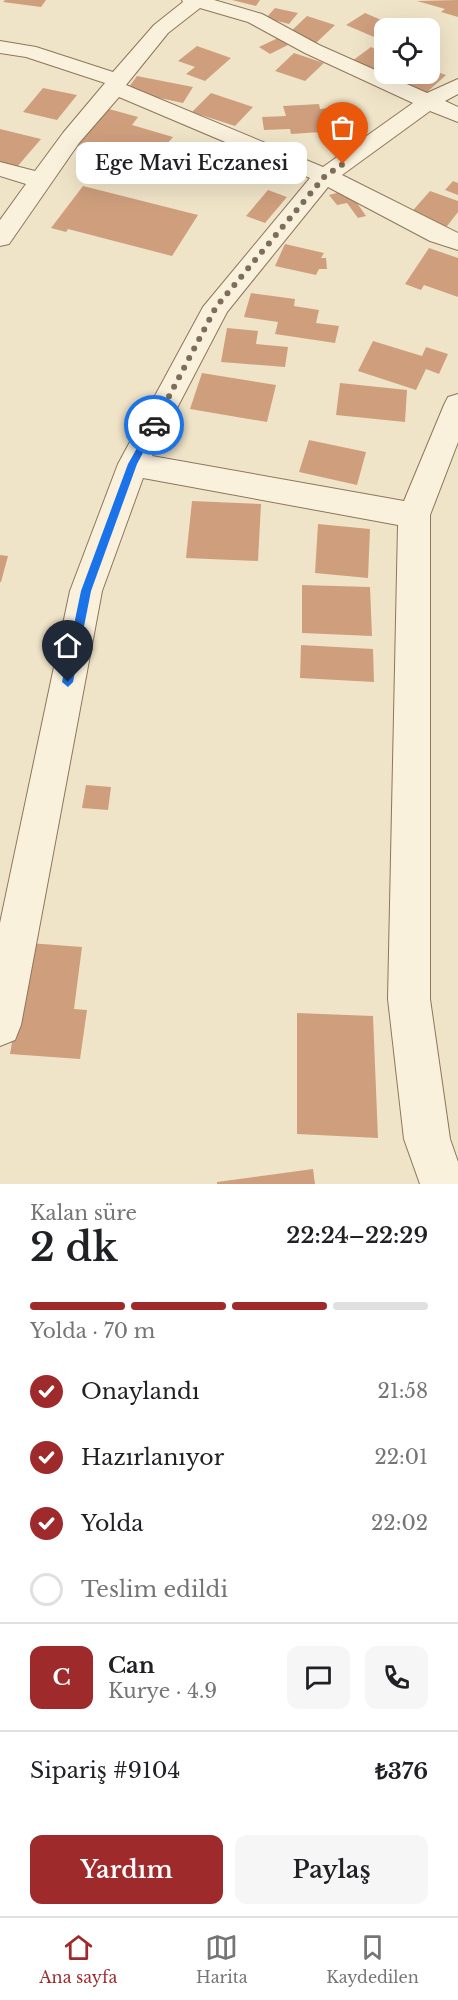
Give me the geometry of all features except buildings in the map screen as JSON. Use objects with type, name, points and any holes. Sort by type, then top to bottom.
[{"type":"street","points":[[0,238],[71,138],[161,29],[196,0],[255,18],[312,49],[458,115]]},
{"type":"street","points":[[0,47],[29,51],[116,84],[325,176],[439,235],[458,242]]},
{"type":"street","points":[[0,1025],[86,591],[133,464],[216,307],[325,176],[429,101],[458,85]]},
{"type":"street","points":[[0,169],[40,180]]},
{"type":"street","points":[[443,1184],[427,1139],[409,999],[414,516],[458,405]]},
{"type":"street","points":[[133,464],[414,516]]},
{"type":"way so far","points":[[154,425],[216,307],[325,176],[343,164]]},
{"type":"place","name":"Ege Mavi Eczanesi","points":[[343,164]]},
{"type":"route","points":[[68,682],[86,591],[133,464],[154,425]]}]
